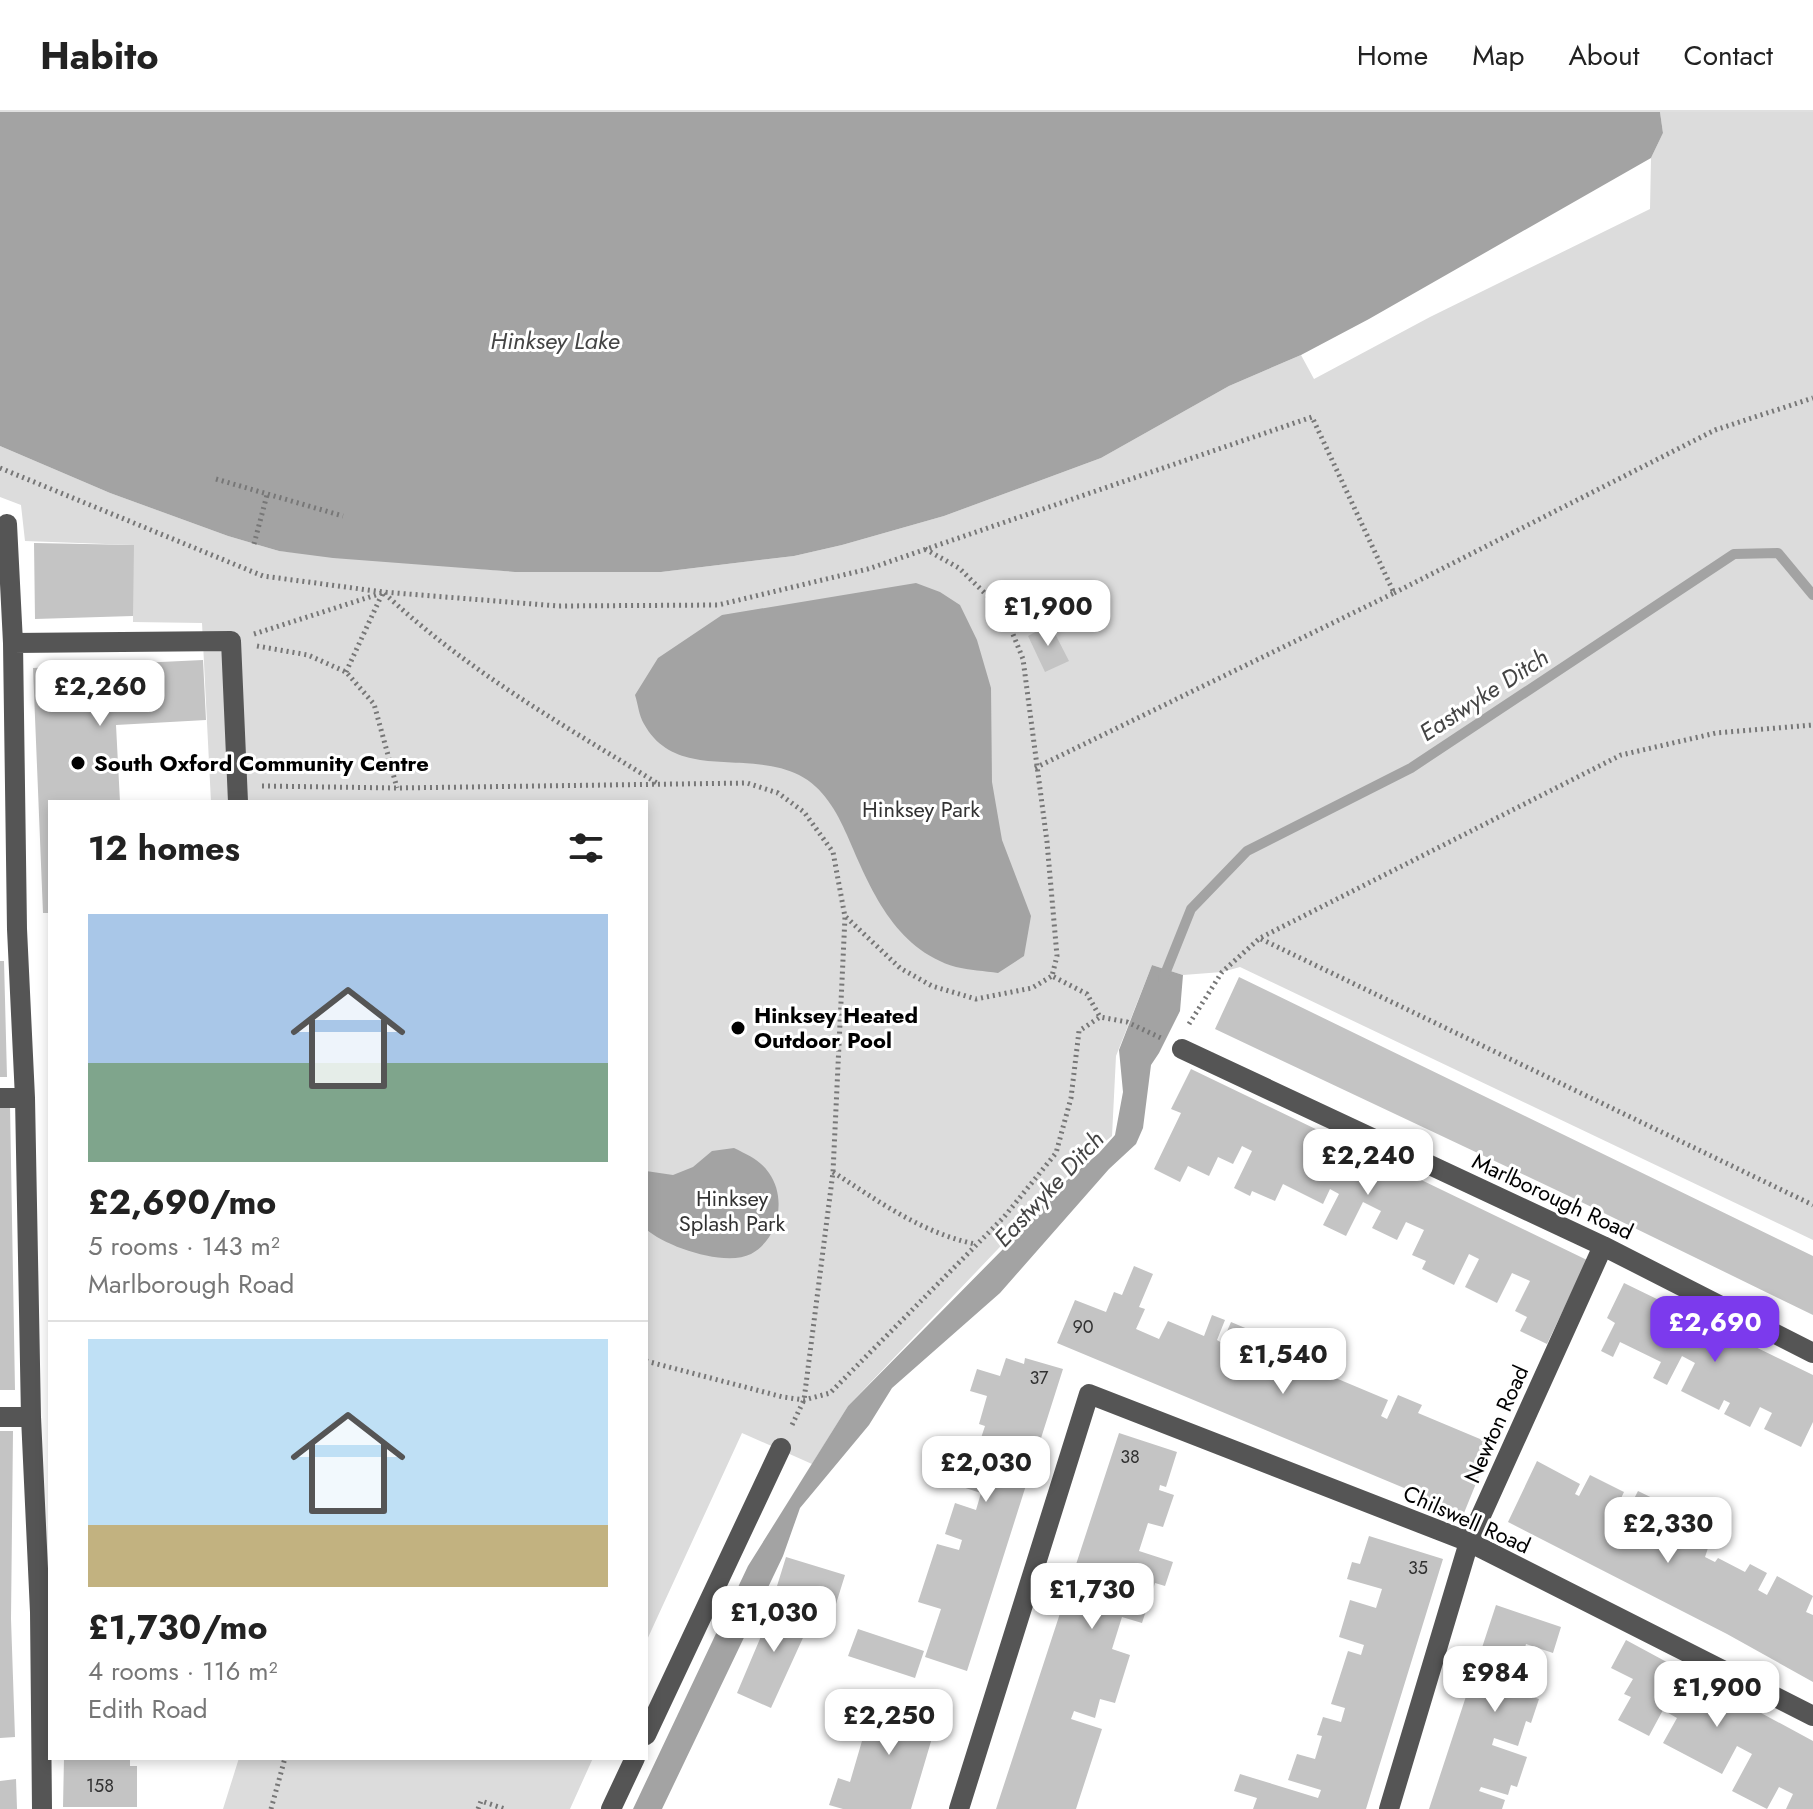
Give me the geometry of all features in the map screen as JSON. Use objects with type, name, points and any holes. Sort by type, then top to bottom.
[{"type":"street","points":[[7,524],[13,643],[17,929],[25,1098],[31,1417],[42,1474],[45,1612],[42,1809]]},
{"type":"street","points":[[13,643],[231,641],[238,794]]},
{"type":"street","name":"Marlborough Road","points":[[1176,1040],[1603,1246],[1813,1353]]},
{"type":"street","points":[[0,1098],[25,1098]]},
{"type":"street","name":"Newton Road","points":[[1389,1809],[1469,1542],[1603,1246]]},
{"type":"street","name":"Chilswell Road","points":[[959,1809],[1089,1394],[1469,1542],[1813,1716]]},
{"type":"street","points":[[0,1417],[31,1417]]},
{"type":"street","points":[[648,1731],[781,1448]]},
{"type":"street","points":[[611,1809],[634,1760]]},
{"type":"path","points":[[1035,768],[1394,593],[1715,430],[1813,398]]},
{"type":"path","points":[[0,468],[263,576],[383,592],[558,606],[718,605],[868,569],[1312,417],[1394,593]]},
{"type":"path","points":[[216,479],[343,516]]},
{"type":"path","points":[[254,544],[267,494]]},
{"type":"path","points":[[845,917],[900,968],[932,986],[976,999],[1032,988],[1052,976],[1057,956],[1047,842],[1023,659],[1004,612],[959,568],[924,549]]},
{"type":"path","points":[[231,641],[383,592]]},
{"type":"path","points":[[346,672],[383,592]]},
{"type":"path","points":[[383,592],[422,629],[501,688],[659,784]]},
{"type":"path","points":[[231,641],[308,655],[346,672],[374,704],[397,788]]},
{"type":"path","points":[[648,1362],[783,1397],[804,1400],[830,1393],[1004,1217],[1056,1153],[1071,1098],[1079,1031],[1100,1017],[1127,1022],[1176,1040],[1222,972],[1260,938],[1621,755],[1716,733],[1813,725]]},
{"type":"path","points":[[238,794],[397,788],[747,783],[778,793],[804,812],[833,852],[845,917],[833,1172],[804,1400]]},
{"type":"path","points":[[1260,938],[1813,1205]]},
{"type":"path","points":[[1052,976],[1087,994],[1100,1017]]},
{"type":"path","points":[[833,1172],[918,1224],[954,1240],[976,1244]]},
{"type":"path","points":[[271,1809],[284,1760]]},
{"type":"path","points":[[478,1809],[481,1801],[505,1809]]},
{"type":"green space","points":[[1660,112],[1813,112],[1813,1240],[1240,967],[1222,972],[1183,975],[1152,965],[1116,1056],[1112,1136],[1085,1158],[848,1406],[812,1464],[742,1433],[648,1638],[648,800],[211,800],[202,623],[133,622],[133,545],[25,541],[21,505],[0,497],[0,446],[110,493],[279,551],[515,572],[661,572],[794,556],[944,516],[1101,458],[1229,386],[1301,355],[1314,379],[1430,317],[1650,209],[1651,158],[1663,133]]},
{"type":"green space","points":[[238,1760],[592,1760],[570,1809],[223,1809]]},
{"type":"water","name":"Hinksey Lake","points":[[0,112],[1660,112],[1663,133],[1651,158],[1369,319],[1301,355],[1229,386],[1101,458],[944,516],[794,556],[661,572],[515,572],[279,551],[110,493],[0,446]]},
{"type":"water","points":[[916,583],[940,592],[960,605],[977,640],[991,688],[992,782],[1002,840],[1031,916],[1024,956],[998,973],[956,967],[934,958],[900,931],[875,895],[834,809],[808,780],[779,768],[694,759],[675,753],[658,742],[644,724],[635,695],[658,658],[722,615]]},
{"type":"water","points":[[1152,965],[1183,975],[1180,1011],[1151,1065],[1143,1128],[1136,1144],[1109,1169],[1000,1293],[892,1388],[869,1425],[800,1508],[783,1556],[662,1809],[633,1809],[748,1566],[848,1406],[1010,1242],[1059,1187],[1115,1135],[1123,1092],[1119,1050]]},
{"type":"water","points":[[734,1148],[765,1168],[775,1183],[779,1206],[774,1228],[761,1247],[751,1254],[712,1257],[681,1248],[648,1231],[648,1171],[673,1175],[693,1167],[712,1151]]},
{"type":"building","points":[[34,543],[134,545],[133,616],[35,619]]},
{"type":"building","points":[[1050,624],[1069,661],[1045,672],[1028,636]]},
{"type":"building","name":"South Oxford Community Centre","points":[[203,660],[206,720],[116,725],[120,800],[48,800],[48,913],[43,913],[33,668]]},
{"type":"building","points":[[0,961],[4,961],[7,1077],[0,1077]]},
{"type":"building","points":[[1239,977],[1813,1256],[1813,1315],[1215,1029]]},
{"type":"building","points":[[1191,1069],[1587,1260],[1547,1344],[1520,1331],[1527,1317],[1515,1311],[1530,1281],[1512,1273],[1497,1303],[1465,1287],[1479,1259],[1469,1254],[1454,1285],[1422,1269],[1426,1261],[1412,1255],[1424,1230],[1406,1222],[1397,1240],[1372,1228],[1381,1211],[1363,1202],[1346,1236],[1323,1225],[1339,1194],[1330,1189],[1323,1204],[1283,1184],[1275,1201],[1252,1191],[1250,1196],[1234,1188],[1252,1151],[1242,1146],[1233,1164],[1218,1157],[1209,1176],[1188,1166],[1180,1182],[1154,1169],[1181,1113],[1171,1109]]},
{"type":"building","points":[[0,1105],[10,1105],[15,1390],[0,1390]]},
{"type":"building","points":[[1134,1266],[1153,1274],[1139,1307],[1145,1309],[1136,1329],[1159,1339],[1168,1321],[1204,1336],[1212,1315],[1225,1320],[1217,1340],[1222,1343],[1231,1322],[1331,1364],[1326,1374],[1388,1400],[1381,1416],[1387,1419],[1398,1395],[1422,1405],[1418,1413],[1492,1444],[1464,1513],[1057,1343],[1075,1300],[1106,1312],[1114,1292],[1122,1295]]},
{"type":"building","points":[[1624,1283],[1813,1375],[1813,1422],[1801,1447],[1764,1429],[1772,1413],[1760,1407],[1750,1427],[1724,1414],[1730,1403],[1724,1400],[1719,1410],[1681,1391],[1695,1363],[1682,1356],[1667,1385],[1653,1378],[1661,1362],[1620,1342],[1613,1357],[1601,1351],[1615,1323],[1607,1318]]},
{"type":"building","points":[[1006,1358],[1024,1364],[1025,1358],[1063,1369],[967,1671],[925,1657],[941,1609],[918,1602],[937,1544],[959,1550],[962,1540],[945,1534],[955,1503],[976,1510],[981,1493],[931,1477],[936,1460],[947,1463],[952,1449],[991,1461],[995,1450],[979,1444],[985,1426],[979,1424],[987,1396],[970,1391],[977,1369],[1000,1376]]},
{"type":"building","points":[[0,1431],[13,1431],[11,1619],[15,1737],[0,1738]]},
{"type":"building","points":[[1119,1433],[1177,1452],[1166,1487],[1160,1485],[1159,1490],[1174,1495],[1163,1527],[1148,1523],[1139,1551],[1173,1562],[1165,1586],[1155,1583],[1142,1623],[1122,1617],[1112,1649],[1130,1655],[1115,1703],[1100,1699],[1095,1718],[1074,1711],[1071,1719],[1102,1729],[1076,1809],[996,1809]]},
{"type":"building","points":[[1537,1461],[1580,1484],[1575,1494],[1579,1496],[1590,1475],[1624,1492],[1612,1517],[1622,1522],[1638,1491],[1675,1509],[1657,1545],[1665,1549],[1674,1531],[1708,1548],[1705,1557],[1715,1562],[1718,1558],[1745,1572],[1750,1564],[1767,1573],[1758,1590],[1767,1595],[1777,1576],[1813,1596],[1806,1612],[1813,1615],[1813,1682],[1727,1634],[1508,1522]]},
{"type":"building","points":[[1369,1536],[1443,1559],[1366,1809],[1253,1809],[1257,1798],[1234,1791],[1240,1774],[1318,1798],[1321,1790],[1288,1780],[1297,1754],[1315,1759],[1322,1736],[1317,1735],[1323,1717],[1341,1722],[1345,1708],[1331,1704],[1348,1651],[1361,1655],[1364,1645],[1339,1637],[1350,1600],[1376,1608],[1382,1589],[1347,1579],[1352,1562],[1360,1564]]},
{"type":"building","points":[[786,1557],[845,1575],[836,1604],[777,1586]]},
{"type":"building","points":[[776,1601],[812,1618],[771,1708],[737,1693]]},
{"type":"building","points":[[1496,1605],[1561,1627],[1553,1653],[1526,1644],[1524,1652],[1545,1659],[1536,1687],[1530,1685],[1527,1695],[1539,1699],[1531,1723],[1526,1721],[1518,1746],[1494,1738],[1492,1745],[1527,1757],[1517,1787],[1511,1785],[1508,1795],[1481,1787],[1479,1791],[1505,1800],[1502,1809],[1429,1809]]},
{"type":"building","points":[[858,1629],[924,1651],[915,1678],[848,1656]]},
{"type":"building","points":[[1626,1640],[1813,1741],[1813,1809],[1786,1809],[1793,1794],[1779,1787],[1767,1809],[1732,1791],[1752,1754],[1737,1746],[1722,1774],[1663,1743],[1677,1718],[1663,1710],[1649,1736],[1618,1720],[1631,1697],[1624,1694],[1633,1679],[1611,1668]]},
{"type":"building","points":[[873,1692],[940,1711],[911,1809],[843,1809],[829,1805],[838,1778],[850,1782],[864,1734],[888,1741],[890,1733],[864,1725]]},
{"type":"building","points":[[64,1760],[130,1760],[130,1766],[137,1766],[137,1807],[63,1807]]},
{"type":"building","points":[[16,1779],[17,1809],[0,1809],[0,1781]]},
{"type":"waterway","name":"Eastwyke Ditch","points":[[1163,979],[1191,909],[1247,851],[1411,768],[1734,554],[1778,553],[1813,595]]},
{"type":"place","name":"South Oxford Community Centre","points":[[78,763]]},
{"type":"place","name":"Hinksey Heated Outdoor Pool","points":[[738,1028]]},
{"type":"park label","name":"Hinksey Park","points":[[921,809]]},
{"type":"park label","name":"Hinksey Splash Park","points":[[732,1210]]}]
